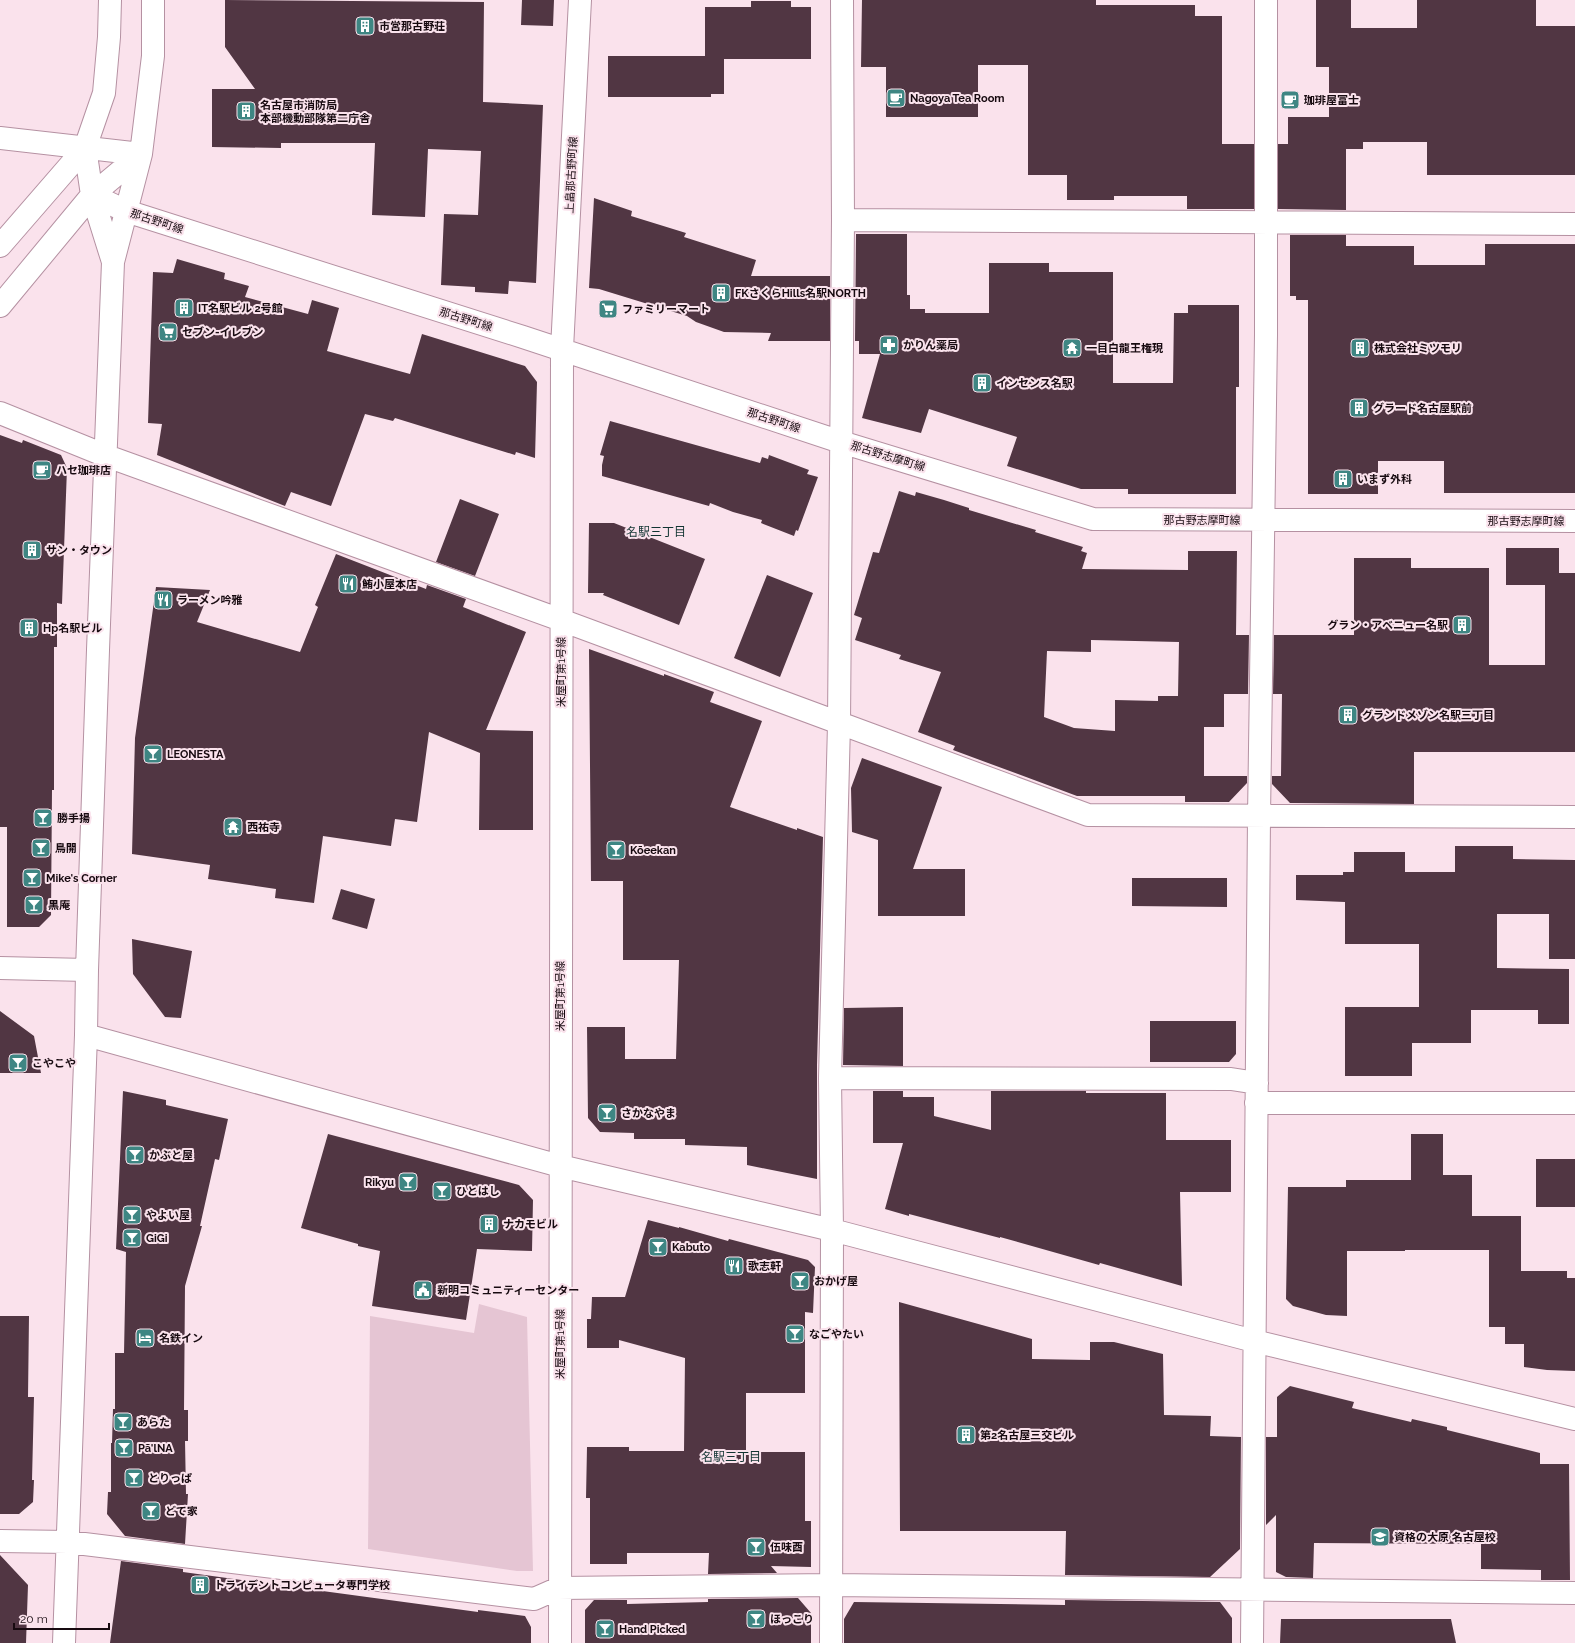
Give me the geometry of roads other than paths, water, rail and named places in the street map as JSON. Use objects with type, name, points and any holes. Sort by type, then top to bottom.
[{"type":"street","points":[[0,246],[84,148],[104,93],[109,37],[110,0]]},
{"type":"street","points":[[64,1643],[86,1035],[104,455],[113,262],[141,154],[153,56],[153,0]]},
{"type":"street","name":"上畠那古野町線","points":[[562,349],[580,0]]},
{"type":"street","points":[[831,1643],[832,1230],[830,1078],[839,724],[843,220],[842,0]]},
{"type":"street","points":[[1252,1643],[1259,817],[1267,223],[1266,0]]},
{"type":"street","points":[[0,138],[141,154]]},
{"type":"street","points":[[84,148],[92,195],[113,262]]},
{"type":"street","points":[[0,306],[92,195],[141,154]]},
{"type":"street","name":"那古野町線","points":[[92,195],[126,211],[562,349],[841,442]]},
{"type":"street","points":[[843,220],[1575,224]]},
{"type":"street","name":"米屋町第1号線","points":[[560,1643],[562,349]]},
{"type":"street","points":[[0,413],[104,455],[561,620],[1088,815],[1259,817],[1575,817]]},
{"type":"street","name":"那古野志摩町線","points":[[841,442],[1093,519],[1575,521]]},
{"type":"street","points":[[0,968],[87,970]]},
{"type":"street","points":[[86,1035],[560,1166],[832,1230],[1254,1341],[1575,1419]]},
{"type":"street","points":[[830,1078],[1223,1079],[1257,1093],[1575,1104]]},
{"type":"street","points":[[0,1541],[68,1542],[534,1599],[559,1588],[831,1586],[1575,1593]]},
{"type":"place","name":"市営那古野荘","points":[[365,26]]},
{"type":"place","name":"Nagoya Tea Room","points":[[896,98]]},
{"type":"place","name":"珈琲屋富士","points":[[1290,100]]},
{"type":"place","name":"名古屋市消防局 本部機動部隊第二庁舎","points":[[246,111]]},
{"type":"place","name":"FKさくらHills名駅NORTH","points":[[721,293]]},
{"type":"place","name":"IT名駅ビル 2号館","points":[[184,308]]},
{"type":"place","name":"ファミリーマート","points":[[608,309]]},
{"type":"place","name":"セブン-イレブン","points":[[168,332]]},
{"type":"place","name":"かりん薬局","points":[[889,345]]},
{"type":"place","name":"一目白龍王権現","points":[[1072,348]]},
{"type":"place","name":"株式会社ミツモリ","points":[[1360,348]]},
{"type":"place","name":"インセンス名駅","points":[[982,383]]},
{"type":"place","name":"グラード名古屋駅前","points":[[1359,408]]},
{"type":"place","name":"ハセ珈琲店","points":[[42,470]]},
{"type":"place","name":"いまず外科","points":[[1343,479]]},
{"type":"place","name":"サン・タウン","points":[[32,550]]},
{"type":"place","name":"鮪小屋本店","points":[[348,584]]},
{"type":"place","name":"ラーメン吟雅","points":[[163,600]]},
{"type":"place","name":"グラン・アベニュー名駅","points":[[1462,625]]},
{"type":"place","name":"Hp名駅ビル","points":[[29,628]]},
{"type":"place","name":"グランドメゾン名駅三丁目","points":[[1348,715]]},
{"type":"place","name":"LEONESTA","points":[[153,754]]},
{"type":"place","name":"勝手揚","points":[[43,818]]},
{"type":"place","name":"西祐寺","points":[[233,827]]},
{"type":"place","name":"鳥開","points":[[41,848]]},
{"type":"place","name":"Kōeekan","points":[[616,850]]},
{"type":"place","name":"Mike's Corner","points":[[32,878]]},
{"type":"place","name":"黒庵","points":[[34,905]]},
{"type":"place","name":"こやこや","points":[[18,1063]]},
{"type":"place","name":"さかなやま","points":[[607,1113]]},
{"type":"place","name":"かぶと屋","points":[[135,1155]]},
{"type":"place","name":"Rikyu","points":[[408,1182]]},
{"type":"place","name":"ひとはし","points":[[442,1191]]},
{"type":"place","name":"やよい屋","points":[[132,1215]]},
{"type":"place","name":"ナカモビル","points":[[489,1224]]},
{"type":"place","name":"GiGi","points":[[132,1238]]},
{"type":"place","name":"Kabuto","points":[[658,1247]]},
{"type":"place","name":"歌志軒","points":[[734,1266]]},
{"type":"place","name":"おかげ屋","points":[[800,1281]]},
{"type":"place","name":"新明コミュニティーセンター","points":[[423,1290]]},
{"type":"place","name":"なごやたい","points":[[795,1334]]},
{"type":"place","name":"名鉄イン","points":[[145,1338]]},
{"type":"place","name":"あらた","points":[[123,1422]]},
{"type":"place","name":"第2名古屋三交ビル","points":[[966,1435]]},
{"type":"place","name":"Pã'lNA","points":[[124,1448]]},
{"type":"place","name":"とりっぱ","points":[[134,1478]]},
{"type":"place","name":"どて家","points":[[151,1511]]},
{"type":"place","name":"資格の大原 名古屋校","points":[[1380,1537]]},
{"type":"place","name":"伍味酉","points":[[756,1547]]},
{"type":"place","name":"トライデントコンピュータ専門学校","points":[[200,1585]]},
{"type":"place","name":"ほっこり","points":[[756,1619]]},
{"type":"place","name":"Hand Picked","points":[[605,1629]]},
{"type":"district","name":"名駅三丁目","points":[[656,532]]},
{"type":"district","name":"名駅三丁目","points":[[731,1457]]}]
